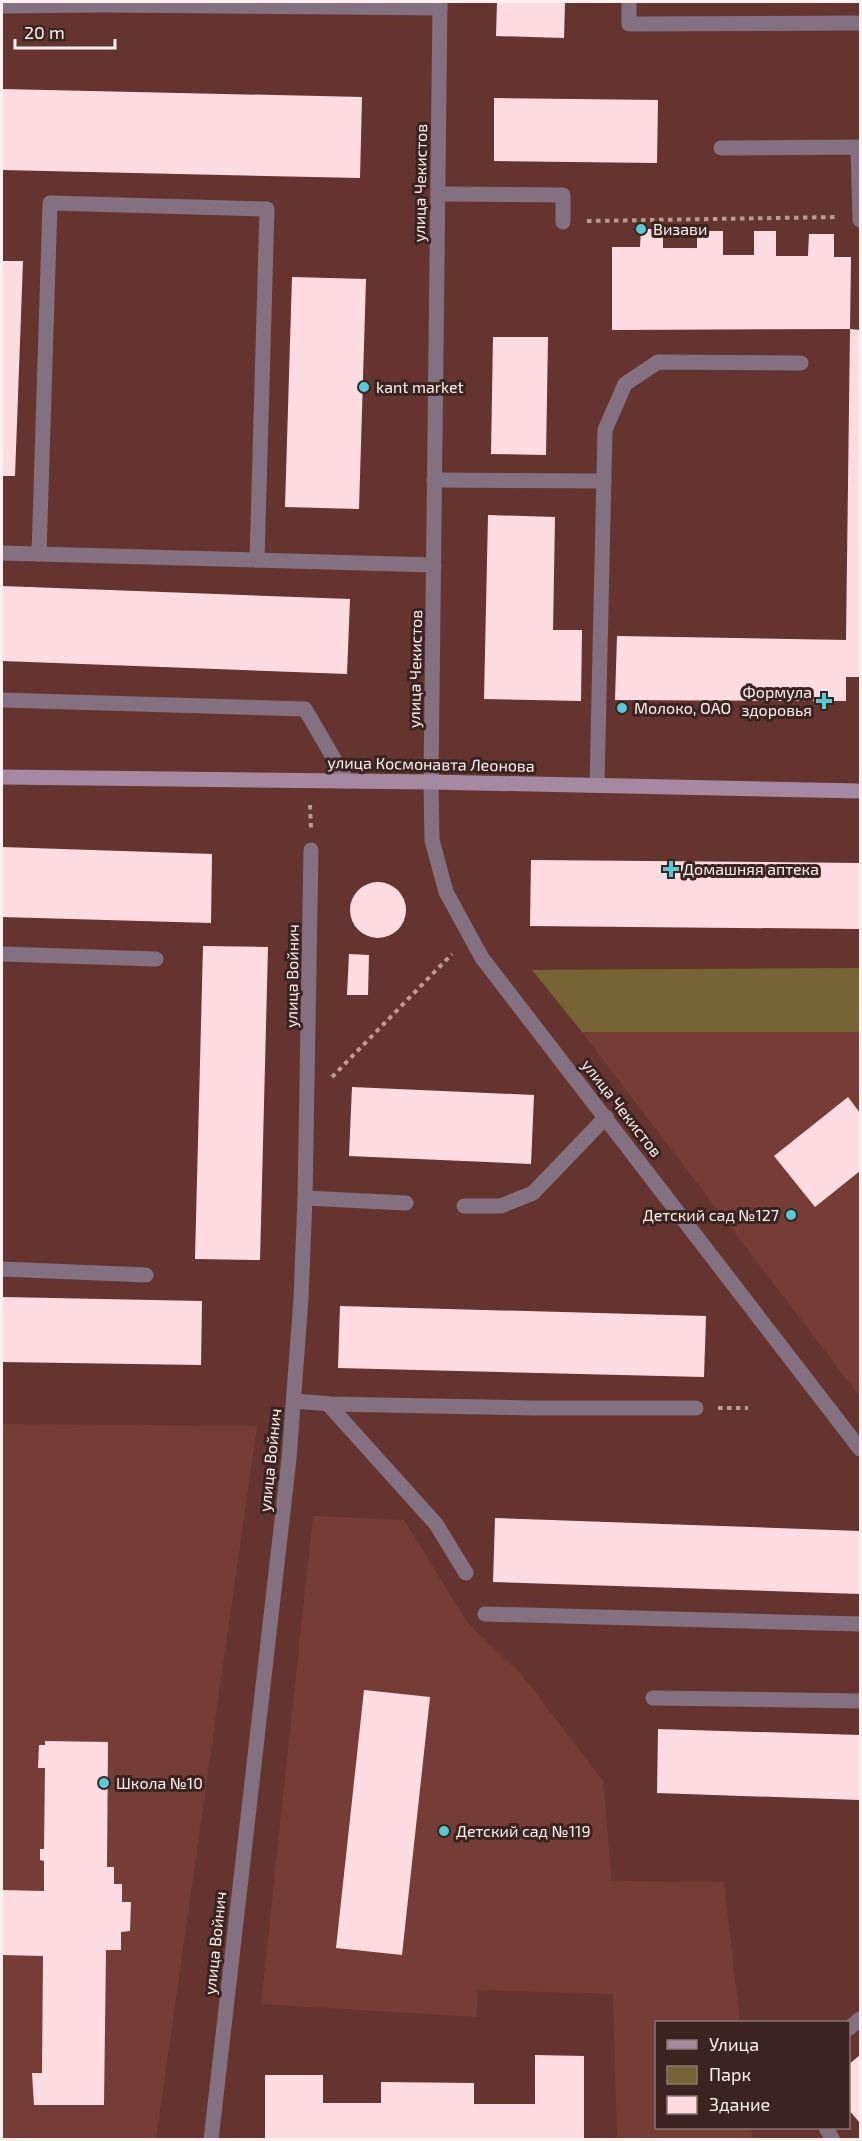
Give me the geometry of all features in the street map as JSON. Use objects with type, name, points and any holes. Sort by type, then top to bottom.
[{"type":"main road","name":"улица Космонавта Леонова","points":[[2,777],[431,782],[861,791]]},
{"type":"street","points":[[629,2],[629,24],[861,23]]},
{"type":"street","points":[[2,6],[440,5]]},
{"type":"street","name":"улица Чекистов","points":[[440,5],[431,782],[432,840],[446,892],[482,958],[861,1449]]},
{"type":"street","points":[[721,148],[858,147],[860,219]]},
{"type":"street","points":[[438,194],[563,195],[563,222]]},
{"type":"street","points":[[39,554],[50,203],[62,203],[267,209],[257,560]]},
{"type":"street","points":[[597,785],[605,430],[625,384],[658,362],[801,363]]},
{"type":"street","points":[[435,480],[604,481]]},
{"type":"street","points":[[2,553],[434,565]]},
{"type":"street","points":[[2,700],[305,708],[346,781]]},
{"type":"street","name":"улица Войнич","points":[[211,2139],[294,1401],[301,1299],[308,1101],[311,850]]},
{"type":"street","points":[[2,954],[156,959]]},
{"type":"street","points":[[464,1206],[501,1206],[533,1193],[606,1117]]},
{"type":"street","points":[[305,1198],[406,1203]]},
{"type":"street","points":[[2,1269],[146,1275]]},
{"type":"street","points":[[294,1401],[328,1404],[533,1408],[696,1408]]},
{"type":"street","points":[[328,1404],[436,1524],[466,1573]]},
{"type":"street","points":[[485,1614],[861,1624]]},
{"type":"street","points":[[653,1698],[861,1701]]},
{"type":"path","points":[[563,222],[860,219]]},
{"type":"path","points":[[310,781],[311,850]]},
{"type":"path","points":[[308,1101],[469,936]]},
{"type":"shaded area","name":"Детский сад №127","points":[[582,1032],[860,1032],[860,1397]]},
{"type":"shaded area","name":"Школа №10","points":[[2,1424],[257,1426],[156,2139],[2,2140]]},
{"type":"shaded area","name":"Детский сад №119","points":[[313,1516],[404,1520],[467,1622],[522,1675],[603,1781],[612,1881],[724,1882],[740,2021],[655,2021],[655,2129],[751,2129],[753,2139],[617,2139],[613,1994],[478,1990],[476,2017],[261,2004]]},
{"type":"green space","points":[[860,968],[860,1032],[582,1032],[532,970]]},
{"type":"building","points":[[497,2],[565,2],[564,38],[496,36]]},
{"type":"building","points":[[2,89],[362,97],[360,178],[2,170]]},
{"type":"building","points":[[494,98],[658,100],[657,163],[494,161]]},
{"type":"building","points":[[641,229],[663,229],[663,248],[697,248],[697,231],[723,231],[723,255],[754,255],[754,231],[776,231],[776,256],[808,256],[809,234],[834,234],[834,257],[851,257],[850,329],[612,330],[612,247],[640,247]]},
{"type":"building","points":[[2,261],[23,261],[15,476],[2,476]]},
{"type":"building","points":[[292,277],[366,279],[359,509],[285,507]]},
{"type":"building","points":[[850,329],[860,330],[860,677],[846,677],[846,701],[615,700],[617,636],[846,640]]},
{"type":"building","points":[[493,337],[548,337],[546,455],[491,454]]},
{"type":"building","points":[[488,515],[555,517],[553,630],[582,630],[581,701],[484,699]]},
{"type":"building","points":[[2,586],[350,599],[347,674],[2,661]]},
{"type":"building","points":[[2,847],[212,854],[211,923],[2,917]]},
{"type":"building","points":[[531,860],[860,863],[860,929],[530,926]]},
{"type":"building","points":[[378,882],[389,884],[398,890],[404,899],[406,910],[404,921],[398,930],[389,936],[378,938],[367,936],[358,930],[352,921],[350,910],[352,899],[358,890],[367,884]]},
{"type":"building","points":[[203,946],[268,947],[260,1260],[195,1259]]},
{"type":"building","points":[[349,954],[369,955],[368,995],[347,995]]},
{"type":"building","points":[[352,1087],[534,1095],[531,1164],[349,1156]]},
{"type":"building","points":[[848,1097],[860,1113],[860,1171],[815,1207],[774,1156]]},
{"type":"building","points":[[2,1297],[202,1301],[201,1365],[2,1362]]},
{"type":"building","points":[[340,1306],[706,1316],[704,1377],[338,1368]]},
{"type":"building","points":[[495,1518],[860,1531],[860,1594],[493,1582]]},
{"type":"building","points":[[364,1690],[430,1697],[402,1955],[336,1948]]},
{"type":"building","points":[[658,1729],[860,1735],[860,1800],[657,1793]]},
{"type":"building","points":[[45,1741],[108,1742],[107,1867],[114,1867],[114,1884],[122,1884],[122,1902],[131,1902],[130,1931],[121,1932],[121,1950],[106,1950],[104,2105],[34,2105],[32,2073],[42,2073],[43,1956],[2,1955],[2,1890],[44,1891],[44,1861],[40,1860],[40,1849],[44,1849],[45,1768],[38,1768],[39,1745],[45,1745]]},
{"type":"building","points":[[535,2055],[584,2056],[584,2140],[265,2140],[265,2075],[323,2075],[323,2103],[381,2103],[381,2082],[474,2083],[474,2104],[535,2104]]},
{"type":"building","points":[[860,2055],[860,2123],[850,2111],[850,2063]]},
{"type":"place","name":"Визави","points":[[641,229]]},
{"type":"place","name":"kant market","points":[[364,387]]},
{"type":"place","name":"Формула здоровья","points":[[824,701]]},
{"type":"place","name":"Молоко, ОАО","points":[[622,708]]},
{"type":"place","name":"Домашняя аптека","points":[[671,869]]},
{"type":"place","name":"Детский сад №127","points":[[791,1215]]},
{"type":"place","name":"Школа №10","points":[[104,1783]]},
{"type":"place","name":"Детский сад №119","points":[[444,1831]]}]
